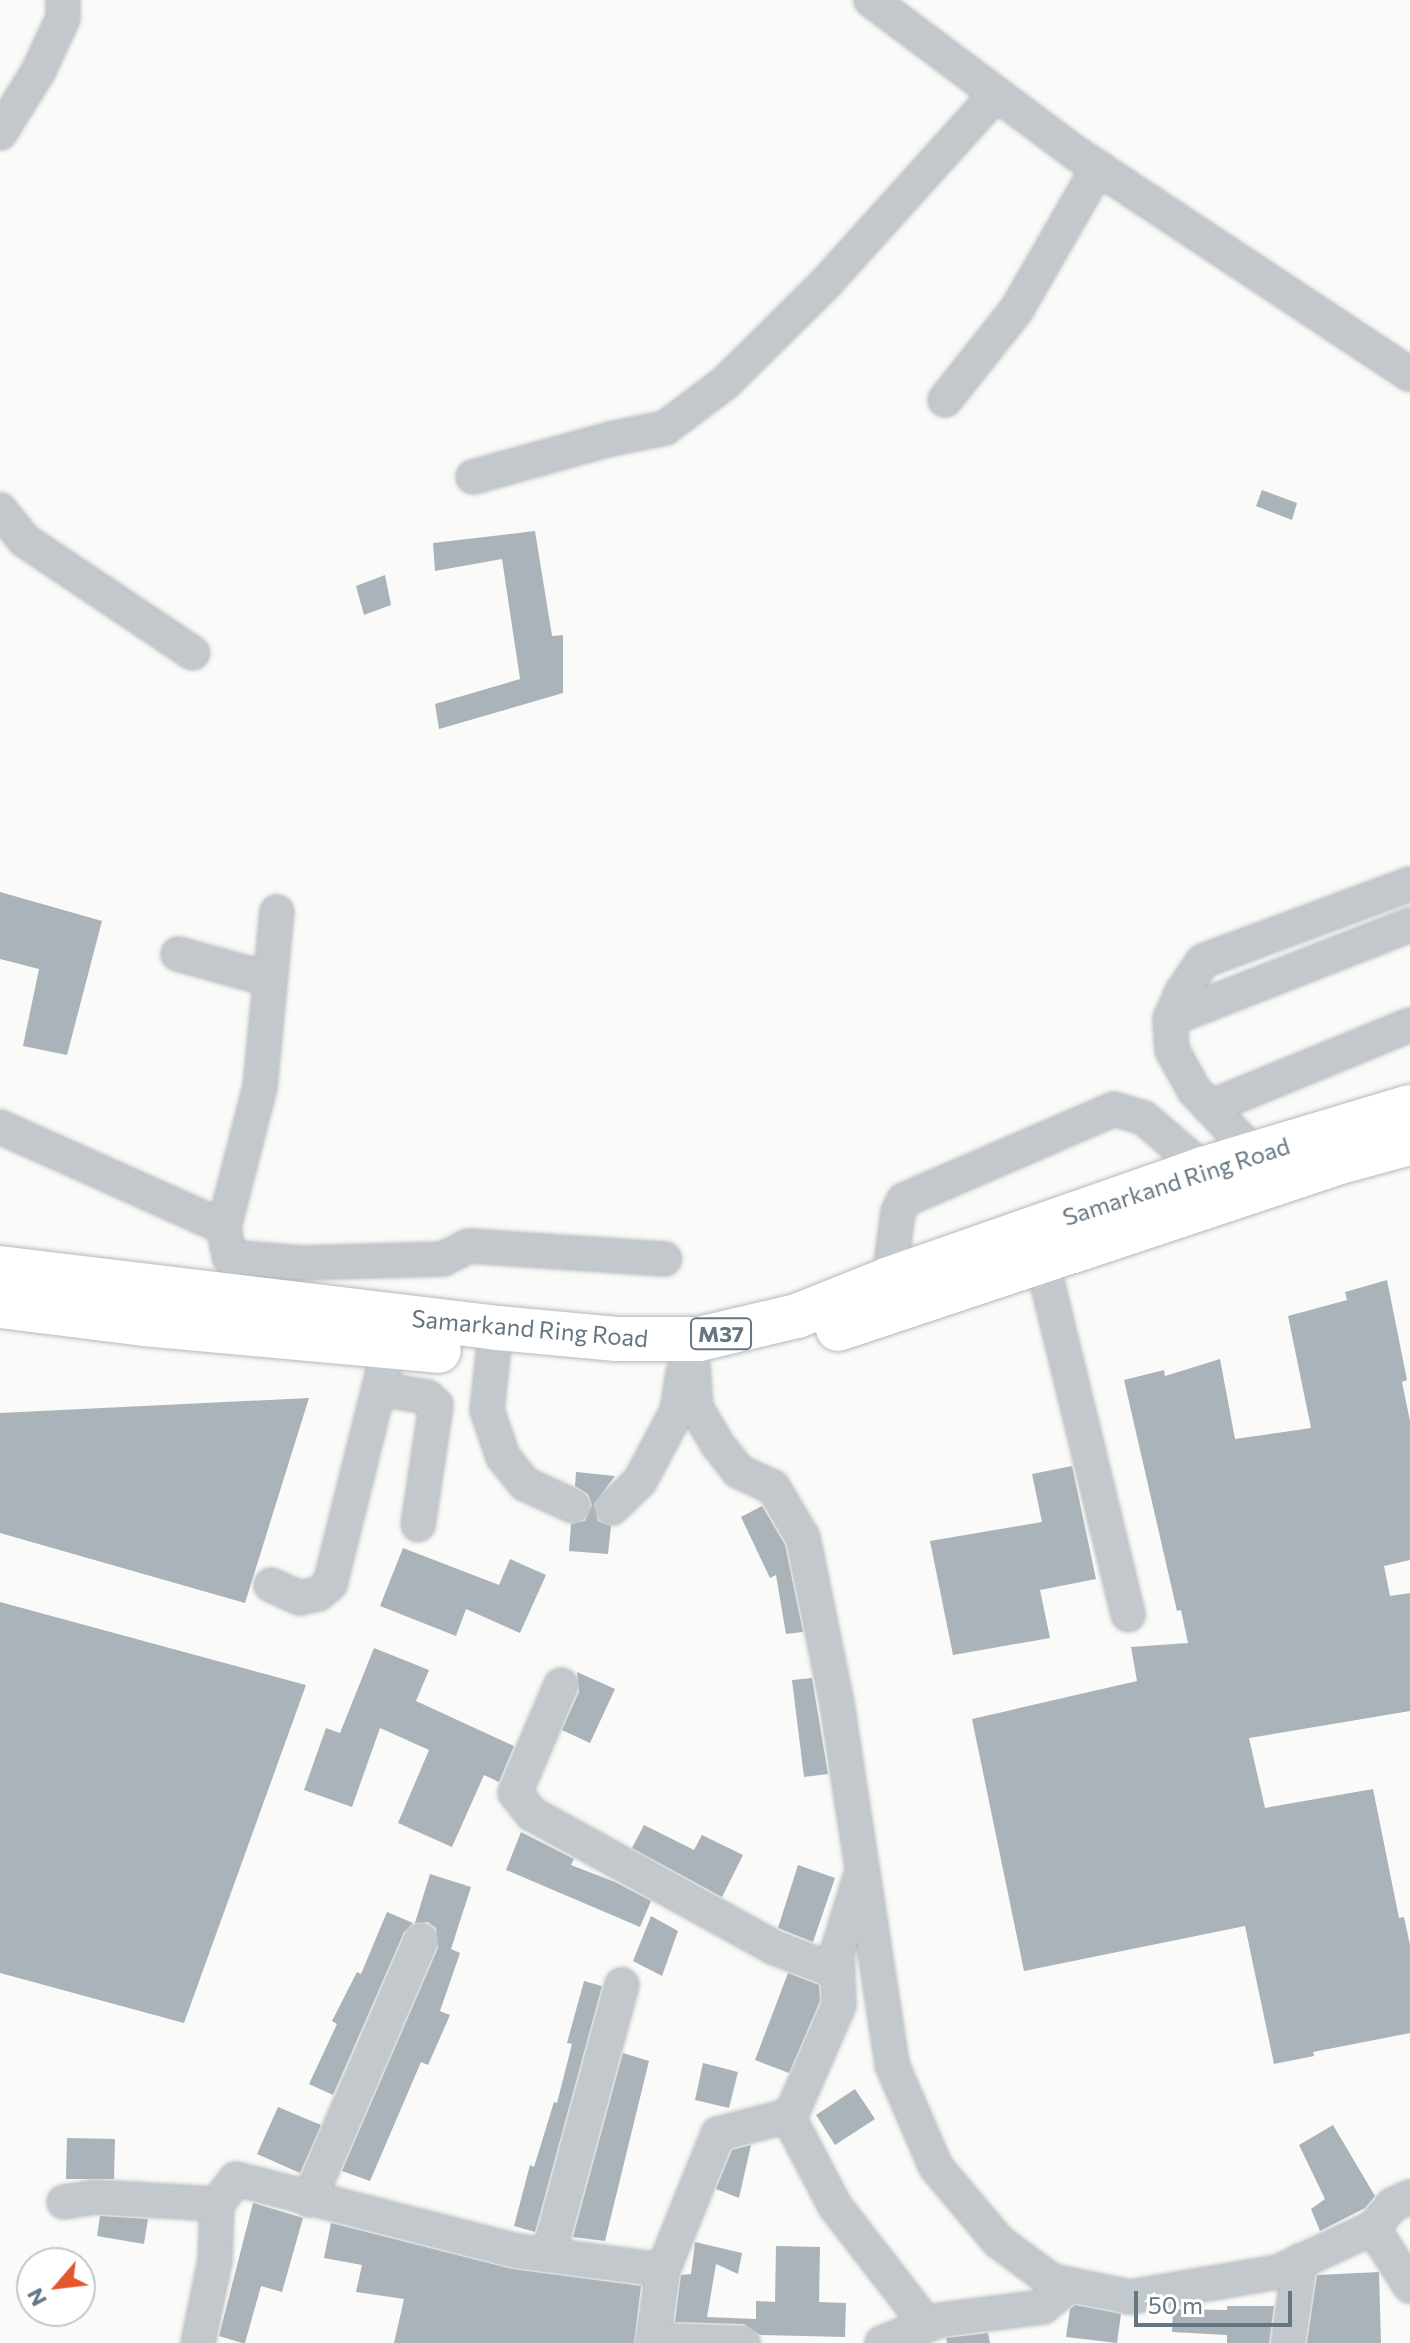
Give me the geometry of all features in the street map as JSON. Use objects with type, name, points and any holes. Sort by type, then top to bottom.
[{"type":"highway","name":"Samarkand Ring Road","points":[[0,1268],[246,1284],[616,1339],[699,1339],[797,1316],[889,1279],[1203,1169],[1410,1107]]},
{"type":"highway","name":"Samarkand Ring Road","points":[[0,1306],[246,1284],[389,1347],[611,1366],[688,1365],[789,1346],[1340,1162],[1410,1143]]},
{"type":"street","points":[[0,133],[39,70],[63,18],[63,0]]},
{"type":"street","points":[[871,0],[1098,168],[1410,374]]},
{"type":"street","points":[[473,477],[610,439],[665,428],[725,383],[826,283],[996,94]]},
{"type":"street","points":[[945,400],[1017,309],[1098,168]]},
{"type":"street","points":[[0,510],[24,540],[193,653]]},
{"type":"street","points":[[1254,1154],[1194,1090],[1172,1050],[1170,1019],[1203,961],[1410,884]]},
{"type":"street","points":[[246,1284],[269,979],[277,912]]},
{"type":"street","points":[[1170,1019],[1410,925]]},
{"type":"street","points":[[178,954],[269,979]]},
{"type":"street","points":[[1210,1107],[1410,1025]]},
{"type":"street","points":[[889,1279],[898,1212],[904,1200],[1114,1109],[1144,1118],[1203,1169]]},
{"type":"street","points":[[0,1127],[246,1284]]},
{"type":"street","points":[[246,1284],[302,1263],[443,1259],[469,1246],[665,1259]]},
{"type":"street","points":[[1042,1261],[1128,1615]]},
{"type":"street","points":[[271,1585],[300,1598],[318,1594],[330,1584],[389,1347]]},
{"type":"street","points":[[493,1355],[487,1410],[503,1457],[525,1484],[573,1506]]},
{"type":"street","points":[[612,1508],[640,1481],[677,1411],[688,1365]]},
{"type":"street","points":[[688,1365],[696,1408],[718,1445],[738,1471],[773,1487],[803,1538],[837,1704],[892,2065],[936,2167],[998,2241],[1052,2281],[1130,2297],[1278,2272],[1373,2228],[1392,2205],[1410,2197]]},
{"type":"street","points":[[379,1389],[427,1397],[436,1405],[418,1525]]},
{"type":"street","points":[[561,1685],[515,1793],[532,1814],[775,1948],[838,1972]]},
{"type":"street","points":[[788,2116],[839,2005],[837,1953],[862,1870]]},
{"type":"street","points":[[309,2200],[421,1940]]},
{"type":"street","points":[[549,2253],[622,1985]]},
{"type":"street","points":[[743,2343],[652,2341],[663,2270],[718,2134],[788,2116]]},
{"type":"street","points":[[788,2116],[835,2206],[927,2325]]},
{"type":"street","points":[[198,2343],[215,2261],[217,2204],[236,2179],[517,2251],[663,2270]]},
{"type":"street","points":[[64,2202],[95,2197],[217,2204]]},
{"type":"street","points":[[1373,2228],[1410,2286]]},
{"type":"street","points":[[1288,2343],[1300,2261]]},
{"type":"street","points":[[882,2343],[940,2320],[1043,2307],[1069,2285]]},
{"type":"building","points":[[1262,490],[1297,503],[1292,520],[1256,506]]},
{"type":"building","points":[[535,531],[552,636],[563,635],[563,693],[439,729],[435,704],[520,679],[502,559],[435,571],[433,543]]},
{"type":"building","points":[[385,575],[391,605],[364,615],[356,586]]},
{"type":"building","points":[[0,892],[102,921],[67,1055],[23,1046],[39,969],[0,959]]},
{"type":"building","points":[[1387,1280],[1407,1380],[1402,1382],[1410,1421],[1410,1560],[1384,1566],[1390,1596],[1410,1593],[1410,1711],[1249,1738],[1265,1808],[1373,1789],[1399,1918],[1404,1917],[1410,1945],[1410,2033],[1313,2052],[1314,2056],[1274,2064],[1245,1926],[1024,1971],[972,1719],[1137,1681],[1131,1647],[1188,1643],[1181,1610],[1177,1611],[1124,1380],[1164,1370],[1165,1376],[1220,1359],[1235,1439],[1311,1428],[1288,1316],[1347,1300],[1345,1292]]},
{"type":"building","points":[[309,1398],[245,1603],[0,1533],[0,1413]]},
{"type":"building","points":[[1072,1466],[1096,1579],[1040,1590],[1050,1638],[953,1655],[930,1541],[1042,1522],[1032,1474]]},
{"type":"building","points":[[576,1472],[615,1476],[594,1504],[598,1521],[611,1526],[608,1554],[569,1551],[571,1524],[585,1521],[592,1505],[588,1494],[575,1486]]},
{"type":"building","points":[[762,1506],[785,1545],[803,1632],[786,1634],[776,1575],[770,1578],[741,1517]]},
{"type":"building","points":[[403,1548],[499,1585],[510,1559],[546,1575],[520,1633],[466,1609],[456,1636],[380,1606]]},
{"type":"building","points":[[0,1602],[306,1685],[184,2023],[0,1973]]},
{"type":"building","points":[[374,1648],[429,1670],[416,1701],[514,1746],[499,1782],[484,1775],[452,1847],[398,1823],[429,1750],[380,1728],[352,1807],[304,1790],[326,1728],[340,1733]]},
{"type":"building","points":[[577,1672],[615,1689],[590,1743],[562,1730],[579,1692]]},
{"type":"building","points":[[812,1678],[828,1774],[804,1777],[792,1680]]},
{"type":"building","points":[[644,1825],[694,1850],[702,1835],[743,1855],[722,1897],[632,1848]]},
{"type":"building","points":[[521,1832],[574,1859],[571,1865],[615,1882],[651,1901],[640,1927],[506,1870]]},
{"type":"building","points":[[798,1865],[835,1878],[813,1942],[778,1928]]},
{"type":"building","points":[[430,1874],[471,1887],[451,1949],[460,1953],[440,2011],[450,2015],[428,2065],[421,2062],[370,2181],[342,2171],[438,1948],[436,1928],[428,1922],[415,1923]]},
{"type":"building","points":[[387,1912],[413,1923],[404,1932],[333,2095],[309,2084],[337,2024],[332,2021],[357,1972],[361,1974]]},
{"type":"building","points":[[651,1916],[678,1931],[662,1976],[633,1961]]},
{"type":"building","points":[[788,1973],[819,1985],[820,2001],[789,2073],[755,2060]]},
{"type":"building","points":[[584,1981],[602,1986],[535,2232],[514,2226],[530,2165],[534,2167],[554,2102],[557,2103],[572,2044],[567,2043]]},
{"type":"building","points":[[623,2053],[649,2061],[605,2241],[573,2237]]},
{"type":"building","points":[[703,2063],[738,2072],[729,2108],[695,2100]]},
{"type":"building","points":[[855,2089],[875,2119],[835,2145],[816,2115]]},
{"type":"building","points":[[278,2107],[321,2125],[300,2173],[257,2154]]},
{"type":"building","points":[[1333,2125],[1375,2196],[1365,2208],[1320,2231],[1311,2209],[1325,2199],[1299,2145]]},
{"type":"building","points":[[67,2138],[115,2139],[114,2179],[66,2179]]},
{"type":"building","points":[[751,2145],[739,2198],[716,2189],[732,2150]]},
{"type":"building","points":[[253,2203],[303,2218],[282,2292],[261,2286],[245,2343],[242,2343],[219,2336]]},
{"type":"building","points":[[100,2216],[148,2219],[144,2244],[97,2236]]},
{"type":"building","points":[[331,2223],[512,2269],[641,2286],[634,2343],[394,2343],[404,2299],[356,2292],[362,2265],[324,2258]]},
{"type":"building","points":[[695,2242],[742,2253],[738,2274],[716,2264],[707,2317],[756,2319],[756,2301],[775,2302],[776,2246],[820,2247],[819,2302],[846,2303],[845,2337],[760,2335],[744,2324],[675,2322],[681,2275],[691,2274]]},
{"type":"building","points":[[1379,2272],[1381,2343],[1307,2343],[1317,2275]]},
{"type":"building","points":[[1075,2305],[1121,2314],[1117,2343],[1066,2337],[1070,2309]]},
{"type":"building","points":[[1227,2306],[1274,2306],[1269,2343],[1227,2343],[1227,2335],[1172,2332],[1173,2309],[1227,2310]]},
{"type":"building","points":[[988,2333],[990,2343],[947,2343],[946,2338]]}]
